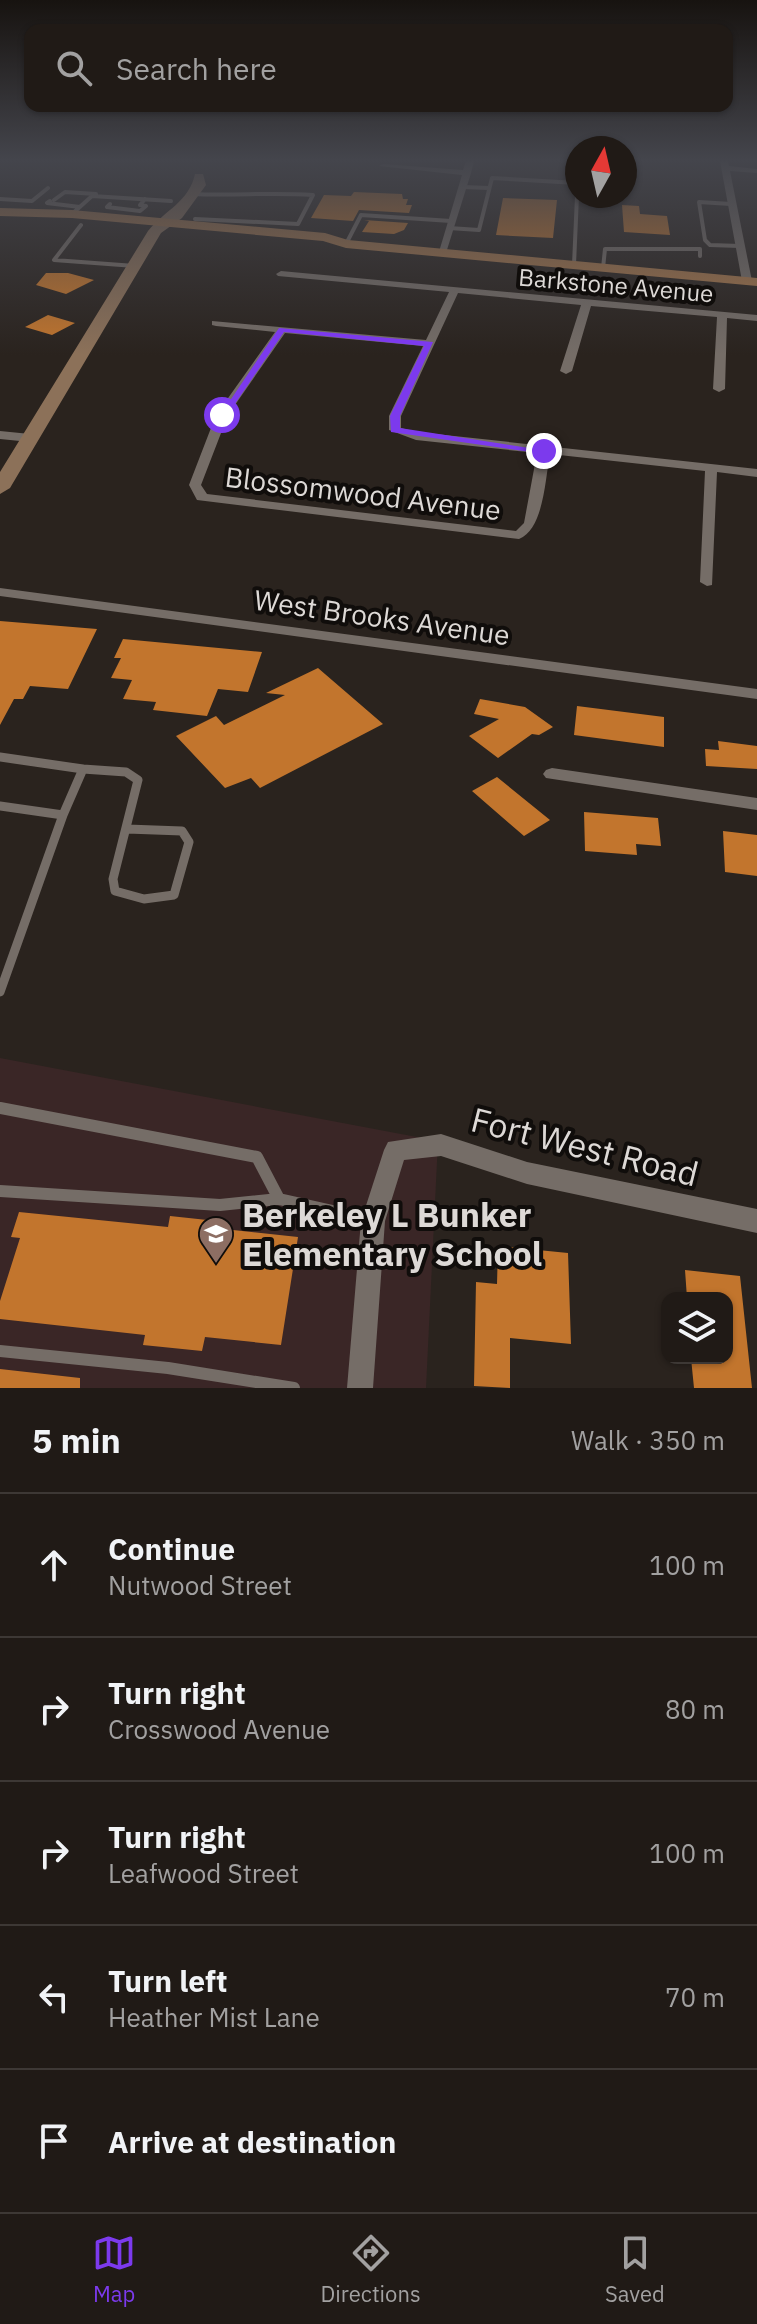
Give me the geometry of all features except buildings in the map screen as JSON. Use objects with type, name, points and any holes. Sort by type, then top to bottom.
[{"type":"main road","points":[[0,488],[158,226]]},
{"type":"main road","points":[[218,226],[324,247],[346,244]]},
{"type":"main road","points":[[263,226],[346,244],[752,281]]},
{"type":"street","points":[[441,253],[450,226]]},
{"type":"street","points":[[736,226],[752,281]]},
{"type":"street","name":"Barkstone Avenue","points":[[281,274],[757,318]]},
{"type":"street","points":[[455,290],[395,416],[395,430],[544,451],[757,473]]},
{"type":"street","points":[[566,371],[587,302]]},
{"type":"street","points":[[719,389],[722,315]]},
{"type":"street","points":[[216,323],[430,344]]},
{"type":"street","name":"Blossomwood Avenue","points":[[282,329],[222,415],[195,485],[202,497],[519,535],[530,524],[544,451]]},
{"type":"street","points":[[0,435],[30,438]]},
{"type":"street","points":[[707,582],[711,468]]},
{"type":"street","name":"West Brooks Avenue","points":[[0,592],[757,694]]},
{"type":"street","points":[[552,774],[757,804]]},
{"type":"street","name":"Fort West Road","points":[[374,1220],[396,1150],[441,1145],[527,1173],[757,1221]]},
{"type":"street","points":[[360,1388],[374,1220]]},
{"type":"lane","points":[[72,226],[54,260],[135,266]]},
{"type":"lane","points":[[261,226],[291,226]]},
{"type":"lane","points":[[346,244],[355,226]]},
{"type":"lane","points":[[454,226],[479,230],[480,226]]},
{"type":"lane","points":[[574,265],[576,226]]},
{"type":"lane","points":[[703,226],[705,240],[710,245],[740,246]]},
{"type":"lane","points":[[603,268],[605,249],[700,249],[700,256]]},
{"type":"lane","points":[[0,757],[126,772],[138,780],[113,879],[115,891],[130,898],[160,900],[174,895],[189,842],[182,831],[127,829]]},
{"type":"lane","points":[[0,992],[63,815],[83,769]]},
{"type":"lane","points":[[0,806],[63,815]]},
{"type":"lane","points":[[0,1108],[257,1157],[279,1199]]},
{"type":"lane","points":[[0,1191],[220,1205],[279,1199],[374,1220]]},
{"type":"lane","points":[[0,1351],[168,1368],[294,1388]]},
{"type":"shaded area","name":"Berkeley L Bunker Elementary School","points":[[0,1058],[438,1141],[426,1388],[0,1388]]},
{"type":"place","name":"Berkeley L Bunker Elementary School","points":[[216,1265]]},
{"type":"route","points":[[222,415],[282,329],[430,344],[395,416],[395,430],[416,436],[544,451]]}]
